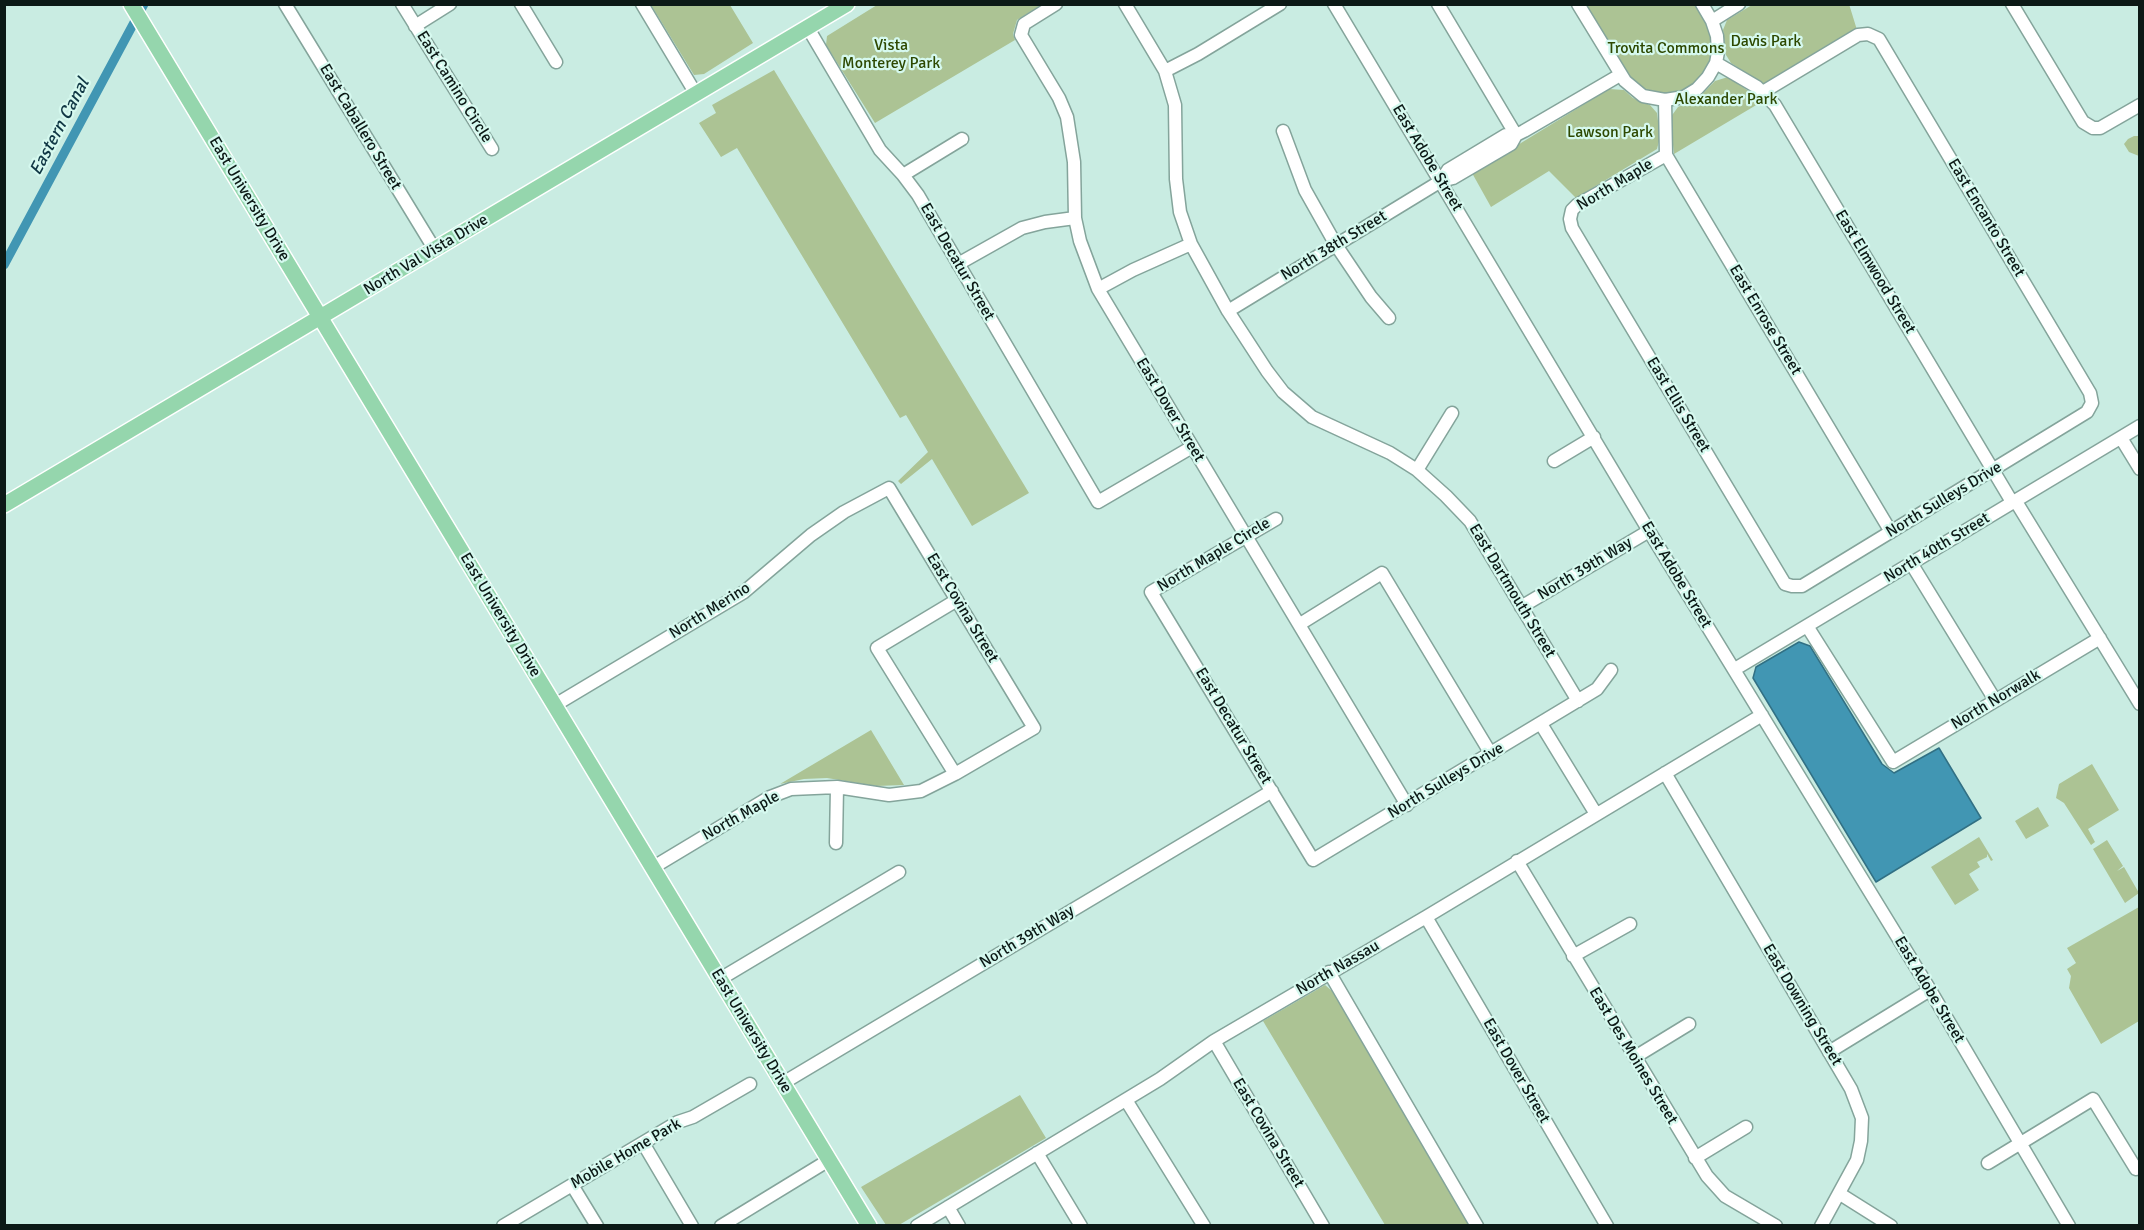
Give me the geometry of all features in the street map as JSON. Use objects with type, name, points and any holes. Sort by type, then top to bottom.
[{"type":"main road","name":"North Val Vista Drive","points":[[4,505],[848,4]]},
{"type":"main road","name":"East University Drive","points":[[132,6],[869,1226]]},
{"type":"street","name":"East Caballero Street","points":[[285,4],[435,250]]},
{"type":"street","name":"East Camino Circle","points":[[402,4],[492,149]]},
{"type":"street","points":[[415,26],[450,4]]},
{"type":"street","points":[[521,4],[556,62]]},
{"type":"street","points":[[642,4],[696,94]]},
{"type":"street","name":"East Dover Street","points":[[1056,4],[1024,24],[1021,35],[1059,98],[1067,117],[1074,162],[1075,218],[1080,241],[1098,289],[1407,805]]},
{"type":"street","name":"East Dartmouth Street","points":[[1125,4],[1164,71],[1175,105],[1176,179],[1180,212],[1191,244],[1228,311],[1267,371],[1297,405],[1312,417],[1390,453],[1417,470],[1470,520],[1578,701]]},
{"type":"street","points":[[1164,71],[1198,54],[1280,4]]},
{"type":"street","name":"East Adobe Street","points":[[1334,4],[1649,531],[1930,990],[2069,1226]]},
{"type":"street","points":[[1438,4],[1516,135]]},
{"type":"street","points":[[1578,4],[1620,75],[1636,92],[1650,98],[1665,100],[1678,99],[1691,93],[1708,77],[1716,63],[1718,43],[1712,21],[1702,4]]},
{"type":"street","points":[[1712,21],[1739,4]]},
{"type":"street","points":[[2012,4],[2083,122],[2093,128],[2106,125],[2139,105]]},
{"type":"street","name":"East Decatur Street","points":[[808,28],[880,150],[918,195],[1098,502],[1192,447]]},
{"type":"street","name":"East Encanto Street","points":[[1763,92],[1858,35],[1872,34],[1881,42],[2090,393],[2091,406]]},
{"type":"street","name":"East Elmwood Street","points":[[1716,63],[1763,92],[1780,112],[1993,469],[2139,704]]},
{"type":"street","name":"North 38th Street","points":[[1228,311],[1441,181],[1453,178],[1506,135],[1516,135],[1620,75]]},
{"type":"street","name":"East Enrose Street","points":[[1665,100],[1666,155],[1891,532]]},
{"type":"street","points":[[1282,131],[1305,190],[1336,245],[1371,297],[1389,318]]},
{"type":"street","points":[[903,175],[962,139]]},
{"type":"street","name":"North Maple","points":[[1570,219],[1572,210],[1587,198],[1666,155]]},
{"type":"street","points":[[958,264],[1022,228],[1075,218]]},
{"type":"street","name":"East Ellis Street","points":[[1570,219],[1578,238],[1785,584],[1792,586]]},
{"type":"street","points":[[1098,289],[1133,270],[1191,244]]},
{"type":"street","name":"North Sulleys Drive","points":[[1792,586],[1802,586],[2084,415],[2091,406]]},
{"type":"street","points":[[1417,470],[1452,413]]},
{"type":"street","name":"North 40th Street","points":[[1735,669],[2139,426]]},
{"type":"street","points":[[1554,461],[1594,437]]},
{"type":"street","points":[[2121,438],[2139,469]]},
{"type":"street","name":"North Merino","points":[[555,705],[744,592],[811,535],[844,512],[889,488]]},
{"type":"street","name":"East Covina Street","points":[[889,488],[1034,728]]},
{"type":"street","name":"North Maple Circle","points":[[1151,592],[1276,519]]},
{"type":"street","name":"North 39th Way","points":[[1521,607],[1649,531]]},
{"type":"street","points":[[1911,563],[1995,700]]},
{"type":"street","points":[[1300,624],[1382,573],[1491,754]]},
{"type":"street","name":"East Decatur Street","points":[[1151,592],[1313,860]]},
{"type":"street","points":[[955,774],[877,648],[957,600]]},
{"type":"street","name":"North Norwalk","points":[[1807,626],[1893,762],[2100,638]]},
{"type":"street","name":"North Sulleys Drive","points":[[1313,860],[1597,689],[1611,670]]},
{"type":"street","name":"North Nassau","points":[[917,1226],[1160,1079],[1214,1041],[1426,917],[1762,715]]},
{"type":"street","points":[[1540,724],[1596,814]]},
{"type":"street","name":"North Maple","points":[[652,867],[770,797],[791,789],[837,787],[889,795],[921,791],[1034,728]]},
{"type":"street","name":"East Downing Street","points":[[1665,773],[1851,1089],[1862,1118],[1857,1160],[1821,1226]]},
{"type":"street","points":[[836,843],[837,787]]},
{"type":"street","name":"North 39th Way","points":[[783,1083],[1272,791]]},
{"type":"street","name":"East Des Moines Street","points":[[1517,861],[1695,1158],[1715,1187],[1725,1196],[1776,1226]]},
{"type":"street","points":[[720,979],[899,872]]},
{"type":"street","name":"East Dover Street","points":[[1426,917],[1605,1222]]},
{"type":"street","points":[[1573,956],[1630,924]]},
{"type":"street","points":[[1329,972],[1477,1226]]},
{"type":"street","points":[[1829,1052],[1930,990]]},
{"type":"street","points":[[1635,1057],[1689,1024]]},
{"type":"street","name":"East Covina Street","points":[[1214,1041],[1323,1226]]},
{"type":"street","name":"Mobile Home Park","points":[[503,1226],[678,1122],[693,1118],[750,1084]]},
{"type":"street","points":[[1988,1163],[2093,1099],[2136,1169]]},
{"type":"street","points":[[1126,1100],[1204,1226]]},
{"type":"street","points":[[1695,1158],[1746,1127]]},
{"type":"street","points":[[643,1143],[692,1226]]},
{"type":"street","points":[[1037,1153],[1081,1226]]},
{"type":"street","points":[[721,1226],[829,1160]]},
{"type":"street","points":[[572,1185],[597,1226]]},
{"type":"street","points":[[1840,1194],[1891,1226]]},
{"type":"street","points":[[948,1207],[959,1226]]},
{"type":"street","points":[[1591,1226],[1605,1222]]},
{"type":"green space","name":"Davis Park","points":[[1849,4],[1857,30],[1765,85],[1731,63],[1726,55],[1723,30],[1727,20],[1752,5]]},
{"type":"green space","points":[[651,5],[730,5],[753,43],[704,74],[694,75]]},
{"type":"green space","name":"Vista Monterey Park","points":[[877,5],[1041,5],[1017,20],[1013,34],[1015,40],[875,123],[826,45],[827,36]]},
{"type":"green space","name":"Trovita Commons","points":[[1585,5],[1696,5],[1707,24],[1713,43],[1708,67],[1701,79],[1692,87],[1674,95],[1654,94],[1645,90],[1626,75]]},
{"type":"green space","points":[[774,70],[1029,493],[972,526],[932,459],[901,484],[898,481],[928,452],[906,415],[900,418],[737,148],[721,157],[699,123],[716,113],[712,105]]},
{"type":"green space","name":"Alexander Park","points":[[1728,77],[1763,101],[1674,154],[1670,118],[1678,107],[1700,96],[1715,81]]},
{"type":"green space","name":"Lawson Park","points":[[1609,89],[1624,90],[1633,98],[1650,105],[1657,113],[1660,137],[1657,149],[1576,198],[1549,171],[1491,207],[1472,173]]},
{"type":"green space","points":[[2134,136],[2139,136],[2139,156],[2129,152],[2124,144]]},
{"type":"green space","points":[[871,730],[904,785],[876,786],[827,778],[804,779],[780,784]]},
{"type":"green space","points":[[2092,764],[2119,810],[2088,829],[2095,842],[2091,845],[2064,803],[2056,798],[2059,784]]},
{"type":"green space","points":[[2038,807],[2049,826],[2026,839],[2015,821]]},
{"type":"green space","points":[[1979,837],[1993,860],[1991,861],[1987,854],[1987,857],[1977,862],[1980,867],[1969,874],[1979,890],[1955,905],[1931,867]]},
{"type":"green space","points":[[2107,840],[2123,866],[2117,871],[2124,867],[2139,893],[2125,903],[2093,849]]},
{"type":"green space","points":[[2139,907],[2139,1021],[2101,1044],[2069,988],[2071,976],[2067,969],[2076,963],[2067,948]]},
{"type":"green space","points":[[1325,985],[1332,991],[1473,1225],[1385,1225],[1263,1021]]},
{"type":"green space","points":[[1020,1095],[1046,1138],[899,1225],[886,1225],[861,1187]]},
{"type":"water","points":[[1799,642],[1810,646],[1882,764],[1894,773],[1939,748],[1981,818],[1876,882],[1753,678],[1756,667]]},
{"type":"waterway","name":"Eastern Canal","points":[[4,265],[144,4]]}]
